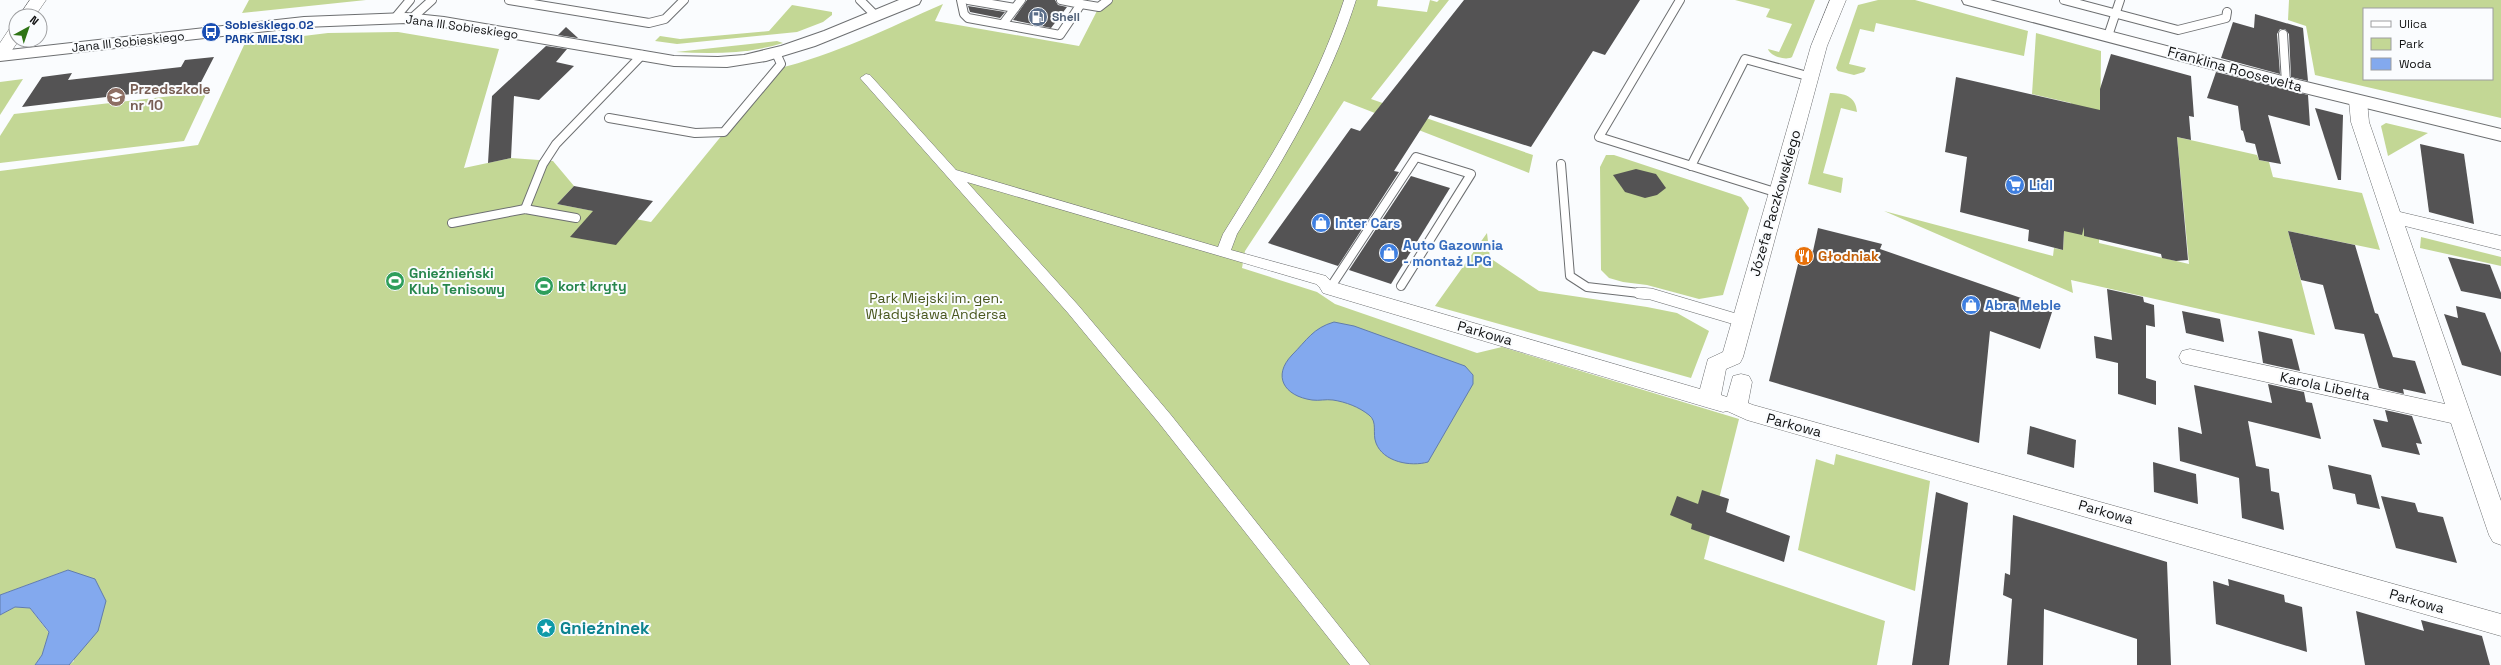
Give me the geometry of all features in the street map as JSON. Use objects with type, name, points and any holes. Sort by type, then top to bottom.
[{"type":"street","name":"Jana III Sobieskiego","points":[[0,56],[304,22],[403,18],[674,61],[707,62],[744,60],[776,53],[810,42],[913,0]]},
{"type":"street","points":[[1222,254],[1230,234],[1303,117],[1339,36],[1350,0]]},
{"type":"street","name":"Józefa Paczkowskiego","points":[[1709,400],[1716,364],[1732,357],[1820,46],[1838,0]]},
{"type":"street","name":"Franklina Roosevelta","points":[[1970,0],[2286,83],[2501,135]]},
{"type":"street","points":[[0,56],[8,44]]},
{"type":"street","points":[[866,78],[954,174],[1073,309],[1165,419],[1361,665]]},
{"type":"street","points":[[2358,101],[2360,122],[2501,535]]},
{"type":"street","points":[[954,174],[1222,254],[1321,280],[1330,288]]},
{"type":"street","points":[[2391,216],[2501,243]]},
{"type":"street","name":"Parkowa","points":[[1330,288],[1709,400],[2501,625]]},
{"type":"street","name":"Karola Libelta","points":[[2190,357],[2460,416]]},
{"type":"street","points":[[1736,407],[1742,382]]},
{"type":"lane","points":[[403,18],[410,0]]},
{"type":"lane","points":[[403,18],[432,0]]},
{"type":"lane","points":[[509,0],[649,23],[665,18],[684,0]]},
{"type":"lane","points":[[860,0],[876,16]]},
{"type":"lane","points":[[961,0],[964,14],[968,18],[1060,35],[1081,4]]},
{"type":"lane","points":[[968,0],[1016,8]]},
{"type":"lane","points":[[1003,24],[1021,0]]},
{"type":"lane","points":[[1061,0],[1099,7],[1108,0]]},
{"type":"lane","points":[[1680,0],[1599,137],[1778,193]]},
{"type":"lane","points":[[2064,0],[2178,30],[2226,18],[2227,12]]},
{"type":"lane","points":[[2108,36],[2120,0]]},
{"type":"lane","points":[[2283,34],[2286,83]]},
{"type":"lane","points":[[608,118],[695,133],[724,132],[781,64],[776,53]]},
{"type":"lane","points":[[526,209],[543,164],[556,144],[642,56]]},
{"type":"lane","points":[[1691,166],[1744,59],[1811,77]]},
{"type":"lane","points":[[1330,288],[1416,157],[1471,174],[1401,286]]},
{"type":"lane","points":[[1561,164],[1570,276],[1587,287],[1651,294],[1742,321]]},
{"type":"lane","points":[[452,223],[526,209],[576,218]]},
{"type":"green space","points":[[249,0],[366,0],[242,13]]},
{"type":"green space","name":"Park Miejski im. gen. Władysława Andersa","points":[[1108,0],[1378,0],[1377,6],[1427,12],[1430,0],[1437,2],[1439,0],[1449,0],[1371,99],[1533,155],[1529,173],[1344,101],[1245,251],[1242,268],[1317,292],[1335,304],[1477,353],[1502,347],[1739,419],[1704,559],[1885,621],[1877,665],[69,665],[74,661],[68,570],[0,595],[0,171],[198,145],[245,43],[328,33],[398,32],[499,49],[464,168],[511,158],[553,161],[574,186],[557,204],[651,222],[776,69],[840,49],[943,4],[935,21],[1079,46],[1099,7]]},
{"type":"green space","points":[[1735,0],[1815,0],[1792,57],[1778,57],[1769,52],[1768,49],[1779,52],[1792,24],[1766,17],[1770,9]]},
{"type":"green space","points":[[1878,0],[1915,0],[2028,31],[2024,56],[1876,23],[1874,32],[1860,29],[1849,64],[1866,68],[1864,72],[1854,75],[1838,71],[1836,68],[1858,5]]},
{"type":"green space","points":[[2289,0],[2501,0],[2501,118],[2315,75],[2306,26],[2288,20]]},
{"type":"green space","points":[[792,5],[832,12],[832,15],[823,22],[797,32],[677,44],[655,41],[660,36],[680,39],[769,31]]},
{"type":"green space","points":[[2036,33],[2101,51],[2099,243],[2189,264],[2177,137],[2257,155],[2259,160],[2269,162],[2273,177],[2362,193],[2380,250],[2288,231],[2315,335],[2071,280],[2073,293],[1884,211],[2053,256],[2054,248],[2063,250],[2071,103],[2032,94]]},
{"type":"green space","points":[[777,41],[783,43],[770,47],[743,51],[716,53],[676,52]]},
{"type":"green space","points":[[23,79],[0,115],[0,82]]},
{"type":"green space","points":[[207,92],[184,141],[0,163],[0,136],[14,114]]},
{"type":"green space","points":[[1830,93],[1848,96],[1854,102],[1857,112],[1841,108],[1823,173],[1843,178],[1841,193],[1808,184]]},
{"type":"green space","points":[[2386,123],[2428,133],[2388,156],[2381,126]]},
{"type":"green space","points":[[1606,155],[1614,155],[1741,197],[1749,208],[1723,295],[1699,299],[1647,285],[1623,282],[1609,278],[1601,270],[1600,167]]},
{"type":"green space","points":[[1487,233],[1490,258],[1539,291],[1647,307],[1677,313],[1709,331],[1691,378],[1435,306]]},
{"type":"green space","points":[[2421,237],[2501,257],[2501,266],[2420,248]]},
{"type":"green space","points":[[1836,454],[1930,481],[1915,591],[1798,550],[1816,459],[1834,465]]},
{"type":"green space","points":[[15,607],[30,608],[49,633],[42,655],[35,665],[0,665],[0,615]]},
{"type":"water","points":[[1334,322],[1354,326],[1465,366],[1473,375],[1473,384],[1428,462],[1414,464],[1398,462],[1385,455],[1376,443],[1372,418],[1365,412],[1352,405],[1338,401],[1302,398],[1288,390],[1282,377],[1286,363],[1315,331]]},
{"type":"water","points":[[68,570],[95,579],[106,601],[98,631],[69,665],[35,665],[42,655],[49,632],[30,608],[15,607],[0,615],[0,595]]},
{"type":"building","points":[[1027,0],[1055,0],[1058,5],[1067,7],[1051,28],[1013,20]]},
{"type":"building","points":[[1464,0],[1640,0],[1605,55],[1593,51],[1531,147],[1430,115],[1394,171],[1399,172],[1338,266],[1268,243],[1351,128],[1360,131]]},
{"type":"building","points":[[968,6],[1005,12],[1000,18],[970,12]]},
{"type":"building","points":[[2255,14],[2303,28],[2308,81],[2291,77],[2289,34],[2285,29],[2280,29],[2277,34],[2280,74],[2221,58],[2233,22],[2254,28]]},
{"type":"building","points":[[566,27],[578,38],[558,35]]},
{"type":"building","points":[[546,46],[567,49],[556,62],[574,66],[539,100],[514,96],[511,158],[488,163],[492,96]]},
{"type":"building","points":[[2111,54],[2191,76],[2194,117],[2189,116],[2191,140],[2177,137],[2188,260],[2176,261],[2162,258],[2161,254],[2084,236],[2084,227],[2082,235],[2064,231],[2063,250],[2028,241],[2029,230],[1960,212],[1967,157],[1945,152],[1956,77],[2100,110],[2100,89]]},
{"type":"building","points":[[214,57],[199,86],[22,107],[42,77],[72,73],[68,80],[181,67],[185,60]]},
{"type":"building","points":[[2216,72],[2308,95],[2310,126],[2268,115],[2281,164],[2259,160],[2255,144],[2246,142],[2243,131],[2241,130],[2238,106],[2207,98]]},
{"type":"building","points":[[2315,108],[2343,115],[2341,180],[2338,180]]},
{"type":"building","points":[[2420,144],[2464,154],[2474,224],[2429,212]]},
{"type":"building","points":[[1636,169],[1656,174],[1666,188],[1657,195],[1645,198],[1625,192],[1613,175]]},
{"type":"building","points":[[1411,176],[1450,188],[1391,284],[1349,270]]},
{"type":"building","points":[[574,186],[653,201],[616,245],[570,237],[593,211],[557,204]]},
{"type":"building","points":[[1818,228],[1882,244],[1880,249],[2053,309],[2040,349],[1990,331],[1979,443],[1769,381],[1802,248],[1813,251]]},
{"type":"building","points":[[2288,231],[2355,245],[2375,313],[2378,314],[2393,357],[2415,361],[2426,394],[2403,389],[2404,394],[2379,388],[2364,334],[2335,329],[2323,285],[2301,280]]},
{"type":"building","points":[[2448,257],[2490,265],[2501,293],[2501,299],[2461,291]]},
{"type":"building","points":[[2107,289],[2143,297],[2144,302],[2154,305],[2155,327],[2146,325],[2146,378],[2156,381],[2156,405],[2118,394],[2118,363],[2096,358],[2094,336],[2112,340]]},
{"type":"building","points":[[2456,306],[2485,313],[2501,353],[2501,376],[2462,365],[2444,314],[2458,318]]},
{"type":"building","points":[[2182,311],[2220,319],[2224,342],[2186,333]]},
{"type":"building","points":[[2258,331],[2292,339],[2300,371],[2263,363]]},
{"type":"building","points":[[2268,384],[2304,392],[2306,402],[2312,403],[2321,439],[2248,421],[2256,466],[2269,469],[2271,491],[2279,493],[2284,530],[2242,518],[2239,478],[2180,461],[2178,427],[2202,434],[2194,385],[2272,403]]},
{"type":"building","points":[[2385,410],[2412,416],[2422,444],[2416,443],[2420,455],[2382,447],[2373,419],[2388,422]]},
{"type":"building","points":[[2030,426],[2076,440],[2074,468],[2027,454]]},
{"type":"building","points":[[2153,462],[2196,474],[2198,504],[2154,492]]},
{"type":"building","points":[[2328,465],[2371,475],[2380,509],[2357,504],[2355,494],[2333,489]]},
{"type":"building","points":[[1702,490],[1729,499],[1726,512],[1790,536],[1784,562],[1691,529],[1692,524],[1670,515],[1677,496],[1698,504]]},
{"type":"building","points":[[1936,492],[1968,503],[1949,665],[1912,665]]},
{"type":"building","points":[[2381,496],[2415,503],[2418,512],[2443,517],[2457,563],[2396,548]]},
{"type":"building","points":[[2013,515],[2167,562],[2171,665],[2137,665],[2137,639],[2044,609],[2043,665],[2007,665],[2012,599],[2003,595],[2005,573],[2010,575]]},
{"type":"building","points":[[2228,579],[2284,595],[2285,602],[2302,607],[2307,652],[2216,624],[2213,581],[2229,586]]},
{"type":"building","points":[[2356,611],[2424,631],[2421,620],[2482,636],[2490,665],[2365,665]]},
{"type":"place","name":"Shell","points":[[1038,17]]},
{"type":"place","name":"Sobieskiego 02 PARK MIEJSKI","points":[[211,32]]},
{"type":"place","name":"Przedszkole nr 10","points":[[116,97]]},
{"type":"place","name":"Lidl","points":[[2015,185]]},
{"type":"place","name":"Inter Cars","points":[[1321,223]]},
{"type":"place","name":"Auto Gazownia - montaż LPG","points":[[1389,253]]},
{"type":"place","name":"Głodniak","points":[[1804,256]]},
{"type":"place","name":"Gnieźnieński Klub Tenisowy","points":[[395,281]]},
{"type":"place","name":"kort kryty","points":[[544,286]]},
{"type":"place","name":"Abra Meble","points":[[1971,305]]},
{"type":"place","name":"Gnieźninek","points":[[546,628]]}]
